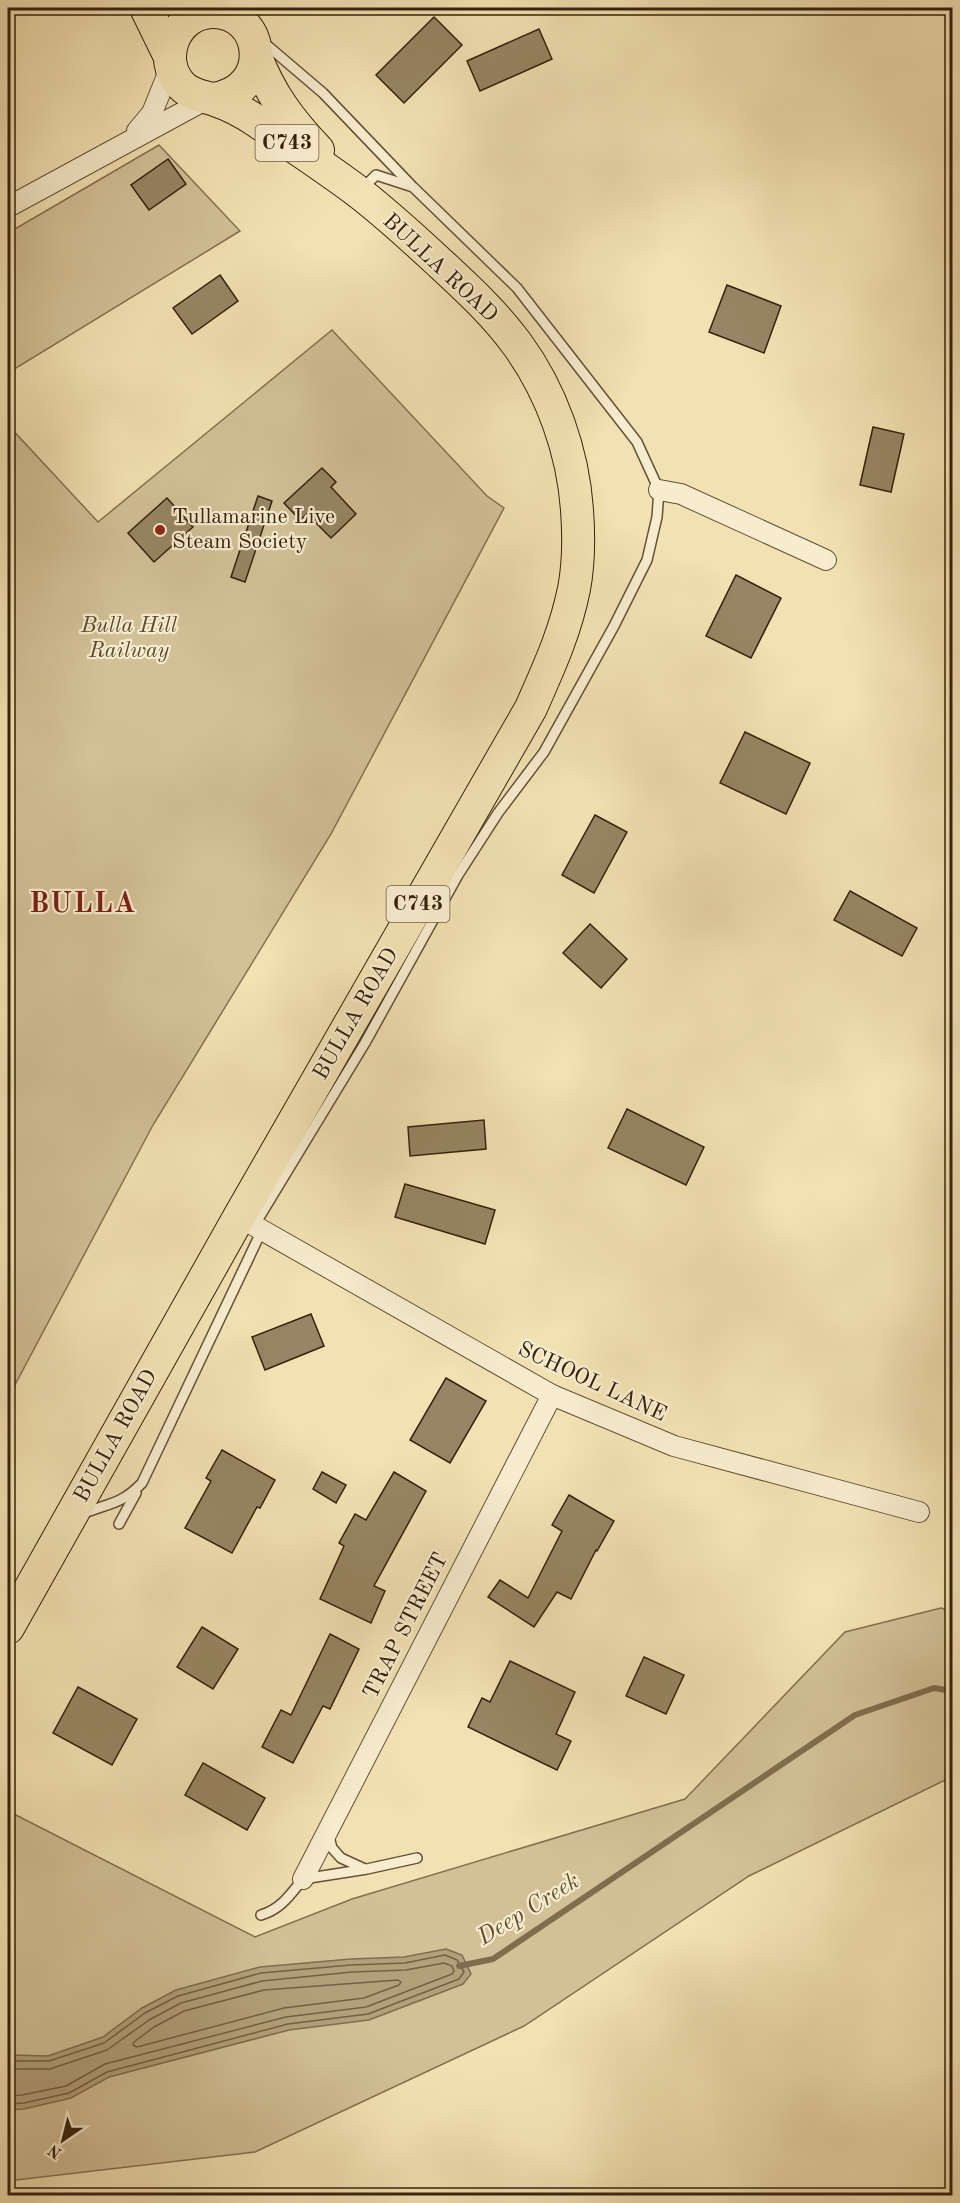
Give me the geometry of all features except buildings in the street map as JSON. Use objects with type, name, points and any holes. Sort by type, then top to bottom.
[{"type":"main road","name":"C743","points":[[146,8],[171,61],[174,74],[182,86],[193,94],[210,99]]},
{"type":"main road","points":[[171,61],[171,46],[176,33],[185,22],[204,14],[234,27],[254,70],[248,82],[238,91],[226,97],[210,99]]},
{"type":"main road","name":"BULLA ROAD","points":[[234,27],[279,105],[301,132],[358,192]]},
{"type":"main road","name":"BULLA ROAD","points":[[8,1628],[67,1523],[252,1224],[531,708],[559,647],[574,588],[579,540],[576,490],[566,442],[547,395],[518,345],[478,298],[358,192],[256,121],[210,99]]},
{"type":"street","points":[[126,141],[152,113],[171,61]]},
{"type":"street","points":[[8,207],[126,141],[210,99]]},
{"type":"street","points":[[659,490],[681,495],[826,560]]},
{"type":"street","name":"SCHOOL LANE","points":[[252,1224],[552,1395],[674,1446],[919,1512]]},
{"type":"street","name":"TRAP STREET","points":[[303,1879],[552,1395]]},
{"type":"lane","points":[[234,27],[284,58],[323,93],[413,187]]},
{"type":"lane","name":"BULLA ROAD","points":[[252,1224],[365,1043],[458,875],[498,813],[544,752],[614,626],[646,560],[657,517],[659,490],[637,442],[517,288],[413,187],[376,175],[358,192]]},
{"type":"lane","points":[[118,1524],[142,1483],[252,1224]]},
{"type":"lane","points":[[67,1523],[87,1512],[118,1502],[133,1493],[142,1483]]},
{"type":"lane","points":[[327,1831],[332,1848],[341,1858],[361,1869],[367,1869]]},
{"type":"lane","points":[[261,1915],[281,1906],[303,1879],[417,1858]]},
{"type":"green space","points":[[159,145],[240,231],[8,373],[8,233]]},
{"type":"green space","name":"Bulla Hill Railway","points":[[332,330],[487,496],[504,508],[331,834],[153,1125],[8,1398],[8,425],[98,522]]},
{"type":"green space","points":[[941,1608],[952,1612],[952,1781],[945,1780],[749,1876],[524,2026],[255,2152],[8,2181],[8,1811],[255,1937],[352,1899],[685,1799],[845,1632]]},
{"type":"water","points":[[446,1949],[462,1955],[471,1974],[463,1984],[369,2020],[289,2030],[109,2077],[71,2098],[24,2109],[8,2110],[8,2055],[48,2056],[103,2037],[142,2008],[176,1990],[260,1967],[404,1957]]},
{"type":"waterway","name":"Deep Creek","points":[[459,1966],[493,1959],[855,1715],[934,1688],[952,1691]]},
{"type":"place","name":"Tullamarine Live Steam Society","points":[[160,530]]},
{"type":"district","name":"BULLA","points":[[83,905]]}]
